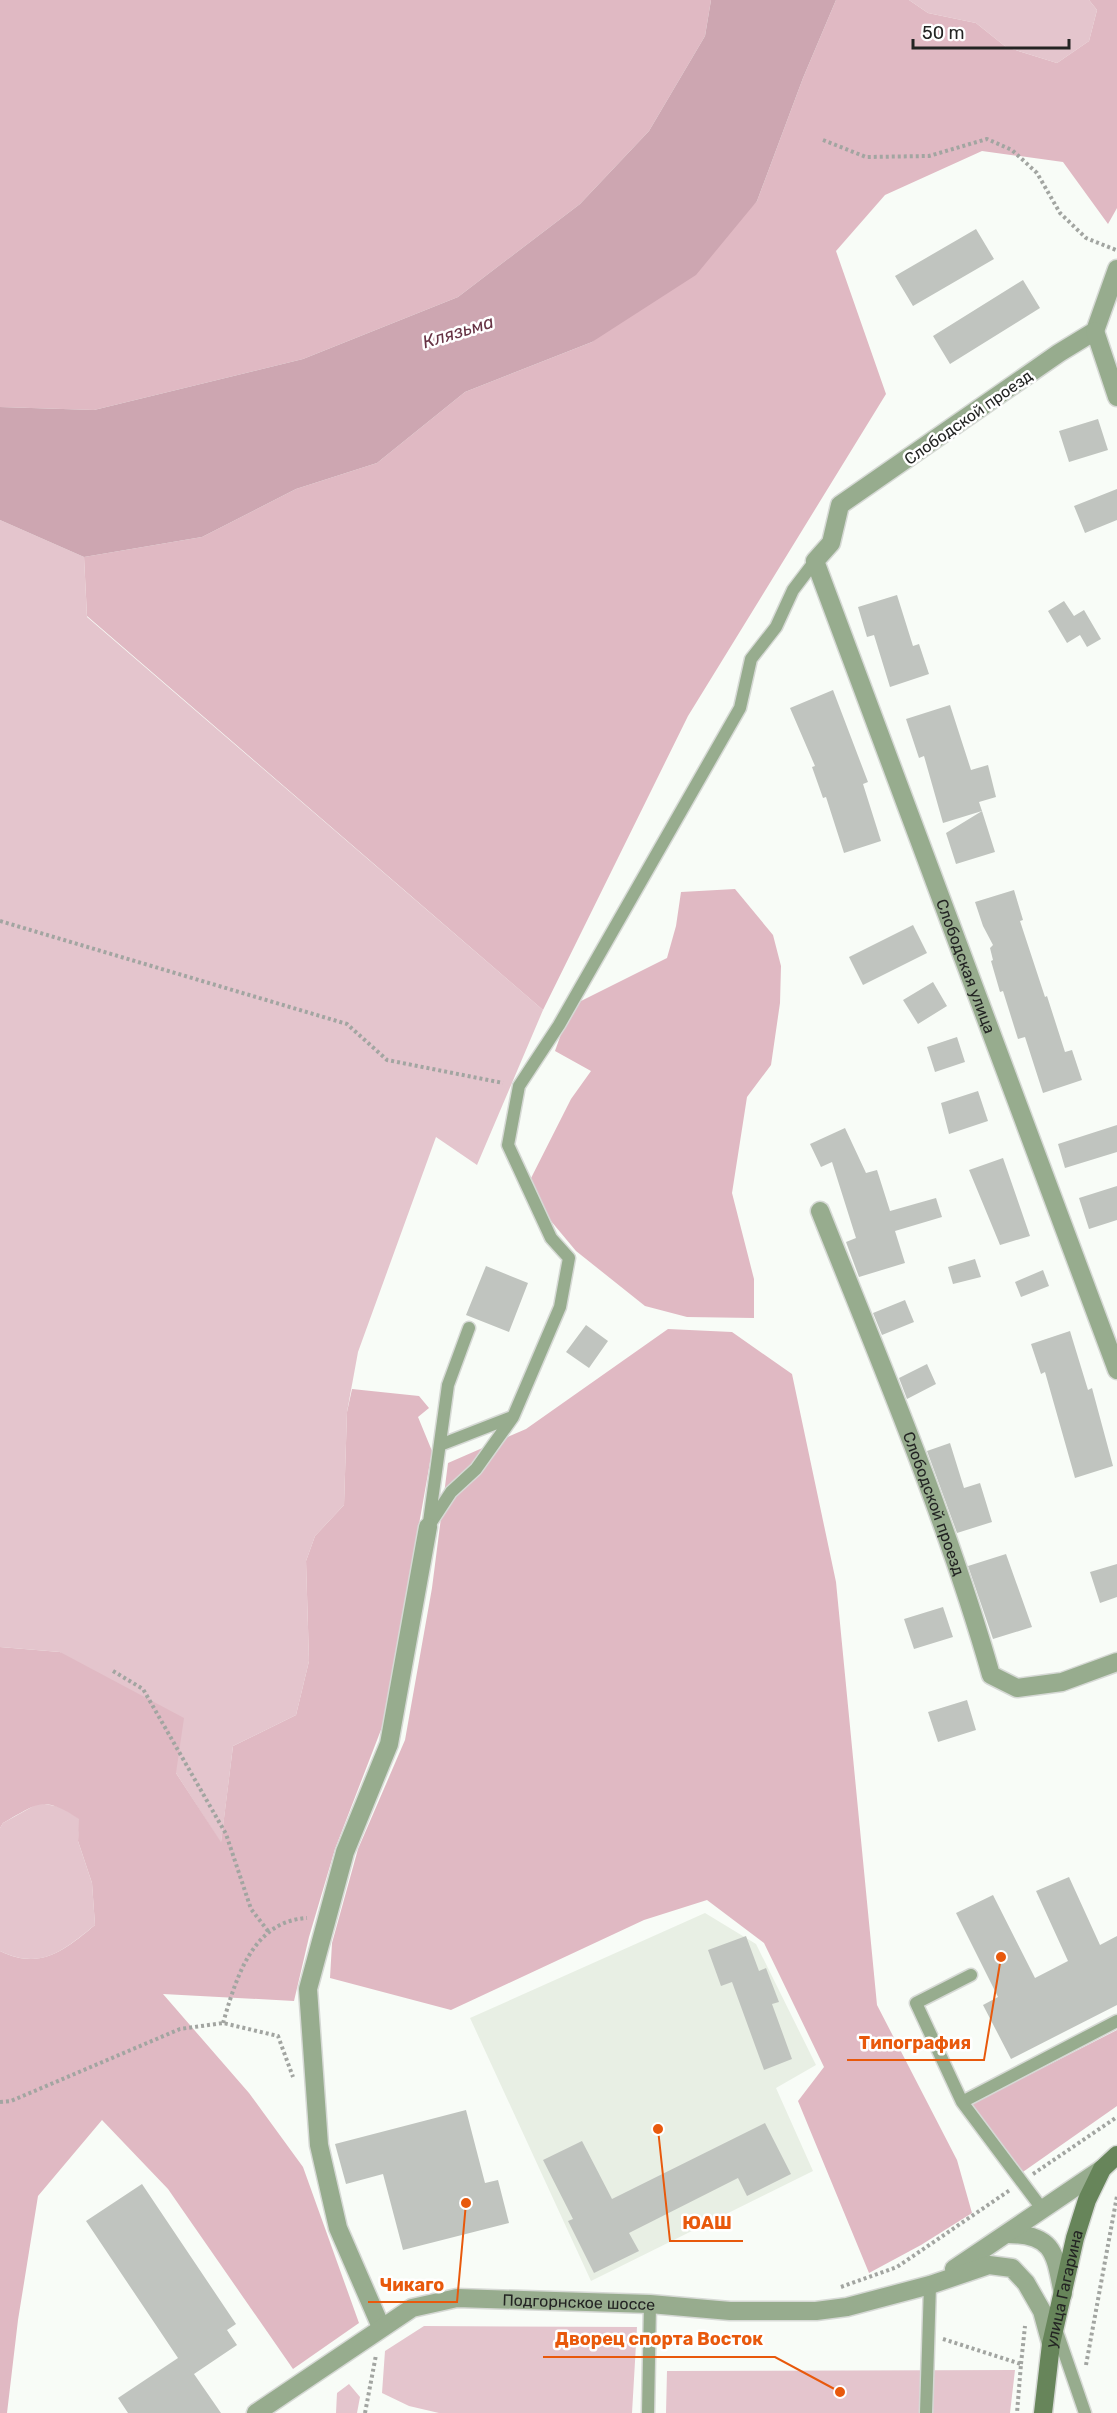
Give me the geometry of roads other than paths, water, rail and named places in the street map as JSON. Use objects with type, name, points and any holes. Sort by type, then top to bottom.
[{"type":"main road","points":[[1102,2169],[1117,2155]]},
{"type":"main road","name":"улица Гагарина","points":[[1043,2413],[1053,2336],[1075,2238],[1087,2200],[1102,2169]]},
{"type":"street","points":[[1117,269],[1095,331],[1117,397]]},
{"type":"street","name":"Слободской проезд","points":[[815,561],[831,543],[840,505],[1059,353],[1095,331]]},
{"type":"street","name":"Слободская улица","points":[[815,561],[1117,1370]]},
{"type":"street","name":"Слободской проезд","points":[[820,1211],[887,1377],[949,1549],[991,1675],[1017,1688],[1062,1682],[1117,1662]]},
{"type":"street","points":[[381,2327],[338,2228],[319,2145],[308,1989],[345,1852],[389,1744],[428,1527]]},
{"type":"street","points":[[930,2285],[1102,2169]]},
{"type":"street","points":[[1008,2234],[1033,2235],[1050,2247],[1064,2294]]},
{"type":"street","points":[[930,2285],[989,2265],[1012,2268],[1026,2283],[1053,2336]]},
{"type":"street","name":"Подгорнское шоссе","points":[[256,2413],[412,2308],[457,2298],[650,2304],[730,2311],[816,2311],[847,2307],[930,2285]]},
{"type":"lane","points":[[428,1527],[451,1492],[476,1468],[513,1417],[560,1307],[569,1258],[551,1238],[508,1146],[519,1086],[559,1025],[740,708],[751,659],[776,627],[793,590],[815,561]]},
{"type":"lane","points":[[428,1527],[448,1385],[469,1328]]},
{"type":"lane","points":[[440,1445],[513,1417]]},
{"type":"lane","points":[[971,1975],[916,2003],[962,2102],[1042,2210]]},
{"type":"lane","points":[[962,2102],[1117,2021]]},
{"type":"lane","points":[[926,2413],[930,2285]]},
{"type":"lane","points":[[648,2413],[650,2304]]},
{"type":"lane","points":[[1053,2336],[1085,2413]]},
{"type":"water","name":"Клязьма","points":[[711,0],[836,0],[803,78],[757,201],[696,275],[592,342],[465,392],[377,463],[296,489],[202,537],[84,557],[0,520],[0,407],[94,410],[303,359],[458,297],[580,204],[649,131],[705,36]]},
{"type":"place","name":"Типография","points":[[1001,1957]]},
{"type":"place","name":"ЮАШ","points":[[658,2129]]},
{"type":"place","name":"Чикаго","points":[[466,2203]]},
{"type":"place","name":"Дворец спорта Восток","points":[[840,2392]]}]
